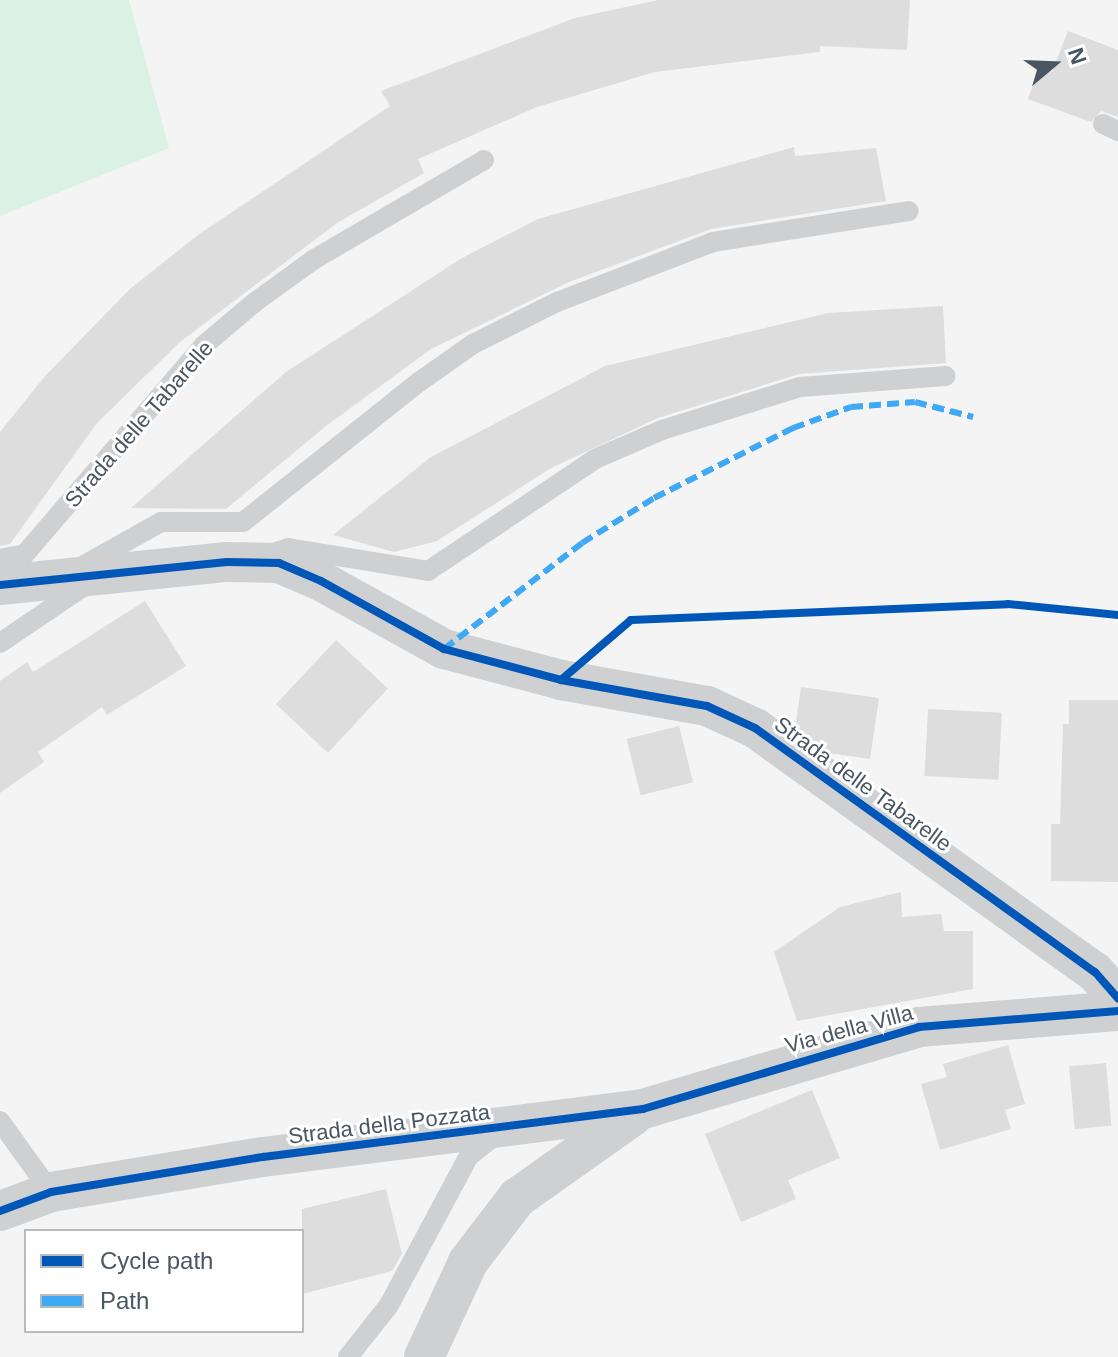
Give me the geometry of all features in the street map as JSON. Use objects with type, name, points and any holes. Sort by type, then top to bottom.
[{"type":"street","name":"Strada delle Tabarelle","points":[[0,585],[104,573],[250,562],[279,563],[321,581],[444,649],[561,680],[707,706],[755,728],[1095,972],[1118,998]]},
{"type":"street","name":"Via della Villa","points":[[643,1109],[919,1027],[1118,1011]]},
{"type":"street","name":"Strada della Pozzata","points":[[0,1211],[51,1192],[263,1157],[643,1109]]},
{"type":"street","points":[[424,1357],[468,1262],[517,1198],[643,1109]]},
{"type":"lane","name":"Strada delle Tabarelle","points":[[0,559],[25,554],[203,346],[255,302],[313,260],[484,160]]},
{"type":"lane","name":"Strada delle Tabarelle","points":[[61,577],[161,522],[243,522],[419,382],[473,344],[557,302],[713,242],[909,211]]},
{"type":"lane","name":"Strada delle Tabarelle","points":[[250,562],[288,548],[428,571],[595,459],[662,430],[800,387],[946,376]]},
{"type":"lane","name":"Strada delle Tabarelle","points":[[0,643],[104,573]]},
{"type":"lane","points":[[0,1121],[51,1192]]},
{"type":"lane","points":[[348,1357],[389,1305],[469,1156],[503,1129]]},
{"type":"green space","points":[[0,0],[129,0],[169,148],[0,216]]},
{"type":"building","points":[[658,0],[910,0],[907,50],[820,46],[820,52],[655,72],[537,107],[418,159],[424,173],[337,223],[180,342],[97,423],[10,544],[0,546],[0,432],[46,375],[131,288],[198,235],[390,106],[381,91],[575,18]]},
{"type":"building","points":[[1068,31],[1118,50],[1118,117],[1101,111],[1091,122],[1028,99],[1042,61],[1052,72]]},
{"type":"building","points":[[794,147],[795,156],[876,148],[886,201],[711,229],[569,282],[431,349],[326,426],[226,509],[131,508],[286,372],[462,258],[538,219]]},
{"type":"building","points":[[943,306],[946,363],[799,374],[658,418],[551,468],[437,541],[394,552],[333,535],[431,457],[605,366],[828,313]]},
{"type":"building","points":[[145,601],[186,666],[107,715],[102,707],[38,752],[44,762],[0,793],[0,681],[27,662],[33,672]]},
{"type":"building","points":[[336,640],[388,688],[328,753],[276,704]]},
{"type":"building","points":[[801,687],[879,698],[870,759],[829,753],[795,729]]},
{"type":"building","points":[[1069,700],[1118,700],[1118,882],[1051,881],[1051,824],[1060,824],[1063,724],[1069,724]]},
{"type":"building","points":[[928,709],[1002,713],[998,780],[924,776]]},
{"type":"building","points":[[679,726],[693,782],[641,795],[627,739]]},
{"type":"building","points":[[901,892],[902,917],[941,914],[944,931],[973,931],[973,989],[797,1021],[774,952],[840,907]]},
{"type":"building","points":[[1008,1045],[1025,1104],[1005,1110],[1011,1129],[940,1150],[921,1084],[947,1077],[943,1064]]},
{"type":"building","points":[[1106,1063],[1111,1126],[1075,1129],[1069,1066]]},
{"type":"building","points":[[812,1090],[840,1158],[788,1180],[796,1199],[741,1222],[705,1134]]},
{"type":"building","points":[[386,1189],[402,1254],[392,1271],[304,1293],[302,1209]]},
{"type":"marked path","points":[[444,649],[582,543],[654,498],[793,428],[851,407],[915,402],[973,417]]},
{"type":"cycle path","points":[[0,585],[227,562],[279,563],[321,581],[444,649],[561,680],[707,706],[755,728],[1095,972],[1118,998]]},
{"type":"cycle path","points":[[561,680],[631,620],[1008,604],[1118,615]]},
{"type":"cycle path","points":[[0,1211],[51,1192],[263,1157],[643,1109],[919,1027],[1118,1011]]}]
